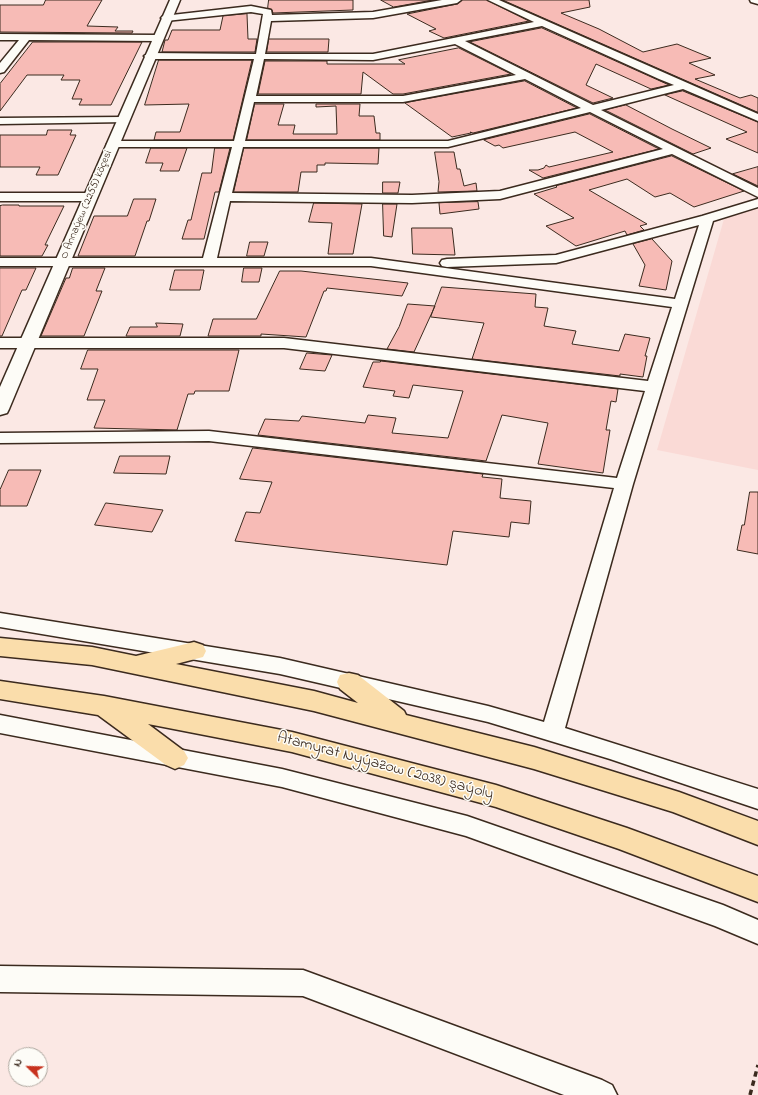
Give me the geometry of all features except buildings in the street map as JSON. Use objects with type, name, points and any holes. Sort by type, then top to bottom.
[{"type":"main road","name":"O Annaýew (2255) köçesi","points":[[0,409],[175,0]]},
{"type":"main road","points":[[0,647],[92,656],[314,701],[534,758],[679,803],[758,833]]},
{"type":"main road","points":[[135,665],[194,651]]},
{"type":"main road","points":[[349,682],[402,724]]},
{"type":"main road","name":"Atamyrat Nyýazow (2038) şaýoly","points":[[0,690],[104,706],[292,742],[496,796],[627,840],[758,890]]},
{"type":"main road","points":[[104,706],[175,758]]},
{"type":"street","points":[[267,18],[373,14],[457,0]]},
{"type":"street","points":[[492,0],[758,118]]},
{"type":"street","points":[[754,0],[758,2]]},
{"type":"street","points":[[166,18],[251,9],[268,12],[260,57],[209,262]]},
{"type":"street","points":[[150,56],[373,57],[544,23]]},
{"type":"street","points":[[0,37],[158,38]]},
{"type":"street","points":[[0,70],[26,37]]},
{"type":"street","points":[[457,40],[758,193]]},
{"type":"street","points":[[249,99],[403,99],[527,76]]},
{"type":"street","points":[[113,144],[448,144],[684,86]]},
{"type":"street","points":[[0,121],[123,120]]},
{"type":"street","points":[[225,197],[412,199],[500,195],[674,150]]},
{"type":"street","points":[[0,197],[90,197]]},
{"type":"street","points":[[395,265],[556,259],[707,219],[758,203]]},
{"type":"street","points":[[552,733],[624,484],[707,219]]},
{"type":"street","points":[[0,262],[371,262],[681,304]]},
{"type":"street","points":[[0,343],[284,343],[655,387]]},
{"type":"street","points":[[0,438],[209,436],[624,484]]},
{"type":"street","points":[[0,620],[280,666],[488,714],[758,799]]},
{"type":"street","points":[[0,724],[282,778],[467,826],[723,917],[758,932]]},
{"type":"street","points":[[0,979],[303,983],[602,1095]]},
{"type":"path","points":[[750,1095],[758,1065]]},
{"type":"shaded area","points":[[758,208],[758,470],[657,450],[724,219]]}]
